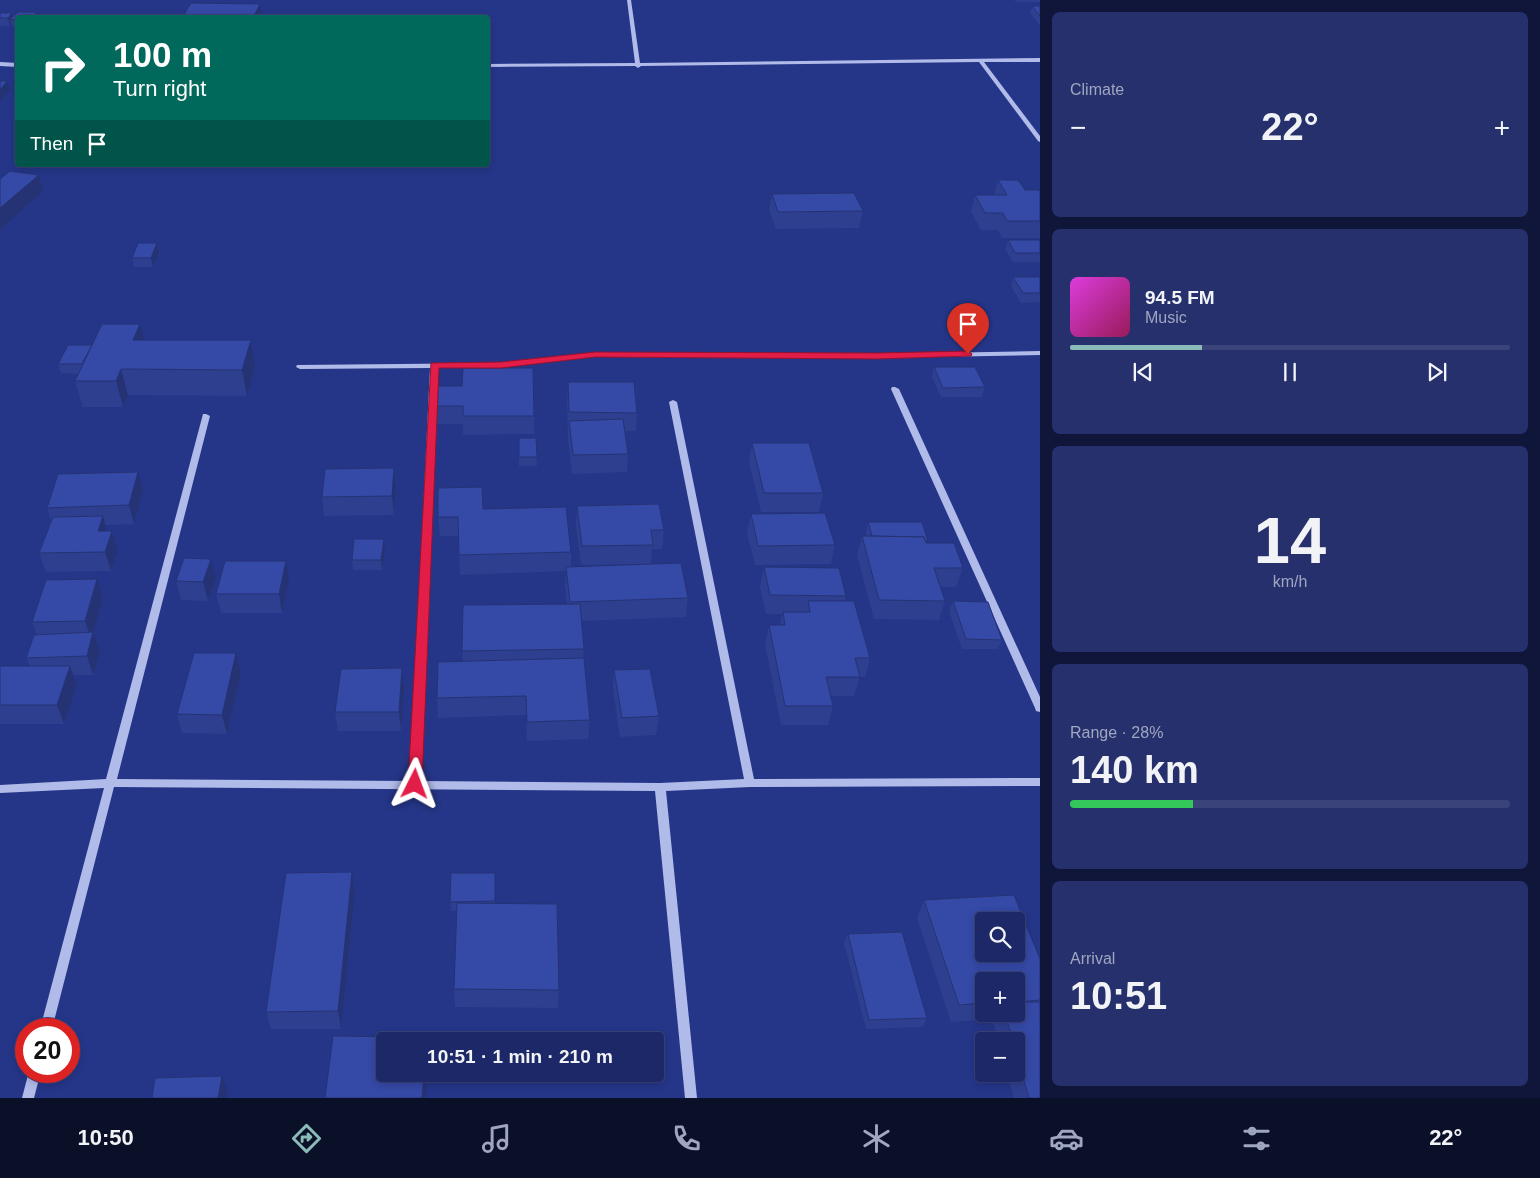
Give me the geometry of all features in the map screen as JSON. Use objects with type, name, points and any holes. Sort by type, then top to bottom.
[{"type":"street","points":[[629,0],[638,66]]},
{"type":"street","points":[[980,60],[1040,140]]},
{"type":"street","points":[[490,66],[638,66],[1040,60]]},
{"type":"street","points":[[0,64],[15,65]]},
{"type":"street","points":[[415,784],[434,365]]},
{"type":"street","points":[[895,388],[1040,708]]},
{"type":"street","points":[[673,402],[750,783]]},
{"type":"street","points":[[49,1018],[112,783],[206,416]]},
{"type":"street","points":[[0,789],[112,783],[660,787],[750,783],[1040,782]]},
{"type":"street","points":[[660,787],[691,1098]]},
{"type":"street","points":[[28,1098],[32,1083]]},
{"type":"lane","points":[[300,366],[501,365],[595,354],[877,356],[1040,353]]},
{"type":"building","points":[[191,3],[260,4],[254,15],[184,15]]},
{"type":"building","points":[[1032,6],[1040,6],[1040,16]]},
{"type":"building","points":[[18,12],[37,12],[34,15],[15,15],[15,20],[10,19]]},
{"type":"building","points":[[0,13],[12,13],[8,18],[0,18]]},
{"type":"building","points":[[0,81],[7,81],[0,90]]},
{"type":"building","points":[[10,171],[39,175],[0,208],[0,179]]},
{"type":"building","points":[[998,180],[1018,180],[1025,190],[1040,190],[1040,221],[1007,221],[1003,213],[985,213],[975,195],[1007,195]]},
{"type":"building","points":[[854,193],[863,211],[778,212],[772,194]]},
{"type":"building","points":[[1008,240],[1040,240],[1040,253],[1015,253]]},
{"type":"building","points":[[138,243],[157,243],[151,258],[132,258]]},
{"type":"building","points":[[1013,277],[1040,277],[1040,293],[1023,293]]},
{"type":"building","points":[[102,324],[140,324],[133,340],[251,340],[242,370],[121,369],[116,381],[75,381]]},
{"type":"building","points":[[68,345],[92,345],[82,364],[58,364]]},
{"type":"building","points":[[934,367],[975,367],[985,387],[943,388]]},
{"type":"building","points":[[463,368],[533,368],[534,416],[463,416],[463,406],[435,406],[437,386],[462,386]]},
{"type":"building","points":[[568,382],[634,382],[637,413],[569,412]]},
{"type":"building","points":[[623,419],[628,454],[573,455],[569,421]]},
{"type":"building","points":[[519,438],[536,438],[537,457],[519,457]]},
{"type":"building","points":[[752,443],[809,443],[823,493],[764,493]]},
{"type":"building","points":[[394,468],[392,496],[322,497],[325,469]]},
{"type":"building","points":[[138,472],[129,505],[47,508],[58,474]]},
{"type":"building","points":[[482,487],[483,509],[566,507],[571,552],[459,555],[458,517],[438,517],[438,488]]},
{"type":"building","points":[[659,504],[664,530],[651,530],[653,545],[582,546],[577,506]]},
{"type":"building","points":[[825,513],[835,545],[758,546],[751,514]]},
{"type":"building","points":[[103,516],[98,531],[112,531],[105,552],[39,553],[53,517]]},
{"type":"building","points":[[868,522],[922,522],[928,541],[925,541],[924,537],[872,536]]},
{"type":"building","points":[[862,536],[924,537],[926,543],[954,543],[963,568],[934,568],[945,601],[879,600]]},
{"type":"building","points":[[354,539],[384,539],[381,560],[352,560]]},
{"type":"building","points":[[184,558],[211,559],[203,582],[176,581]]},
{"type":"building","points":[[225,561],[286,561],[279,594],[216,594]]},
{"type":"building","points":[[681,563],[688,598],[570,602],[566,567]]},
{"type":"building","points":[[764,567],[839,568],[846,596],[770,595]]},
{"type":"building","points":[[97,579],[85,621],[32,622],[46,580]]},
{"type":"building","points":[[808,601],[854,601],[870,658],[855,658],[860,677],[826,677],[833,706],[785,706],[769,625],[785,625],[783,612],[810,612]]},
{"type":"building","points":[[953,601],[988,602],[1002,640],[966,639]]},
{"type":"building","points":[[580,604],[584,649],[462,651],[463,605]]},
{"type":"building","points":[[93,632],[87,656],[26,658],[34,635]]},
{"type":"building","points":[[194,653],[236,653],[222,715],[177,714]]},
{"type":"building","points":[[584,658],[590,720],[527,722],[526,696],[437,698],[438,662]]},
{"type":"building","points":[[0,666],[70,666],[57,705],[0,705]]},
{"type":"building","points":[[402,668],[399,712],[335,712],[341,669]]},
{"type":"building","points":[[650,669],[659,716],[622,718],[614,670]]},
{"type":"building","points":[[352,872],[338,1011],[266,1012],[286,873]]},
{"type":"building","points":[[451,873],[495,873],[495,901],[450,902]]},
{"type":"building","points":[[1014,895],[1021,912],[975,912],[975,962],[1025,962],[1025,922],[1040,959],[1040,1000],[1025,1001],[1025,972],[975,972],[975,1004],[959,1005],[924,900]]},
{"type":"building","points":[[457,903],[557,904],[559,990],[454,989]]},
{"type":"building","points":[[902,932],[927,1018],[869,1020],[848,934]]},
{"type":"building","points":[[1025,1002],[1040,1002],[1040,1098],[1029,1098],[1024,1082],[1025,1032],[1010,1032],[1007,1022],[1025,1022]]},
{"type":"building","points":[[333,1036],[376,1037],[376,1082],[423,1082],[422,1098],[325,1098]]},
{"type":"building","points":[[222,1076],[218,1098],[152,1098],[155,1078]]},
{"type":"route","points":[[415,784],[434,365],[501,365],[595,354],[877,356],[968,354]]}]
